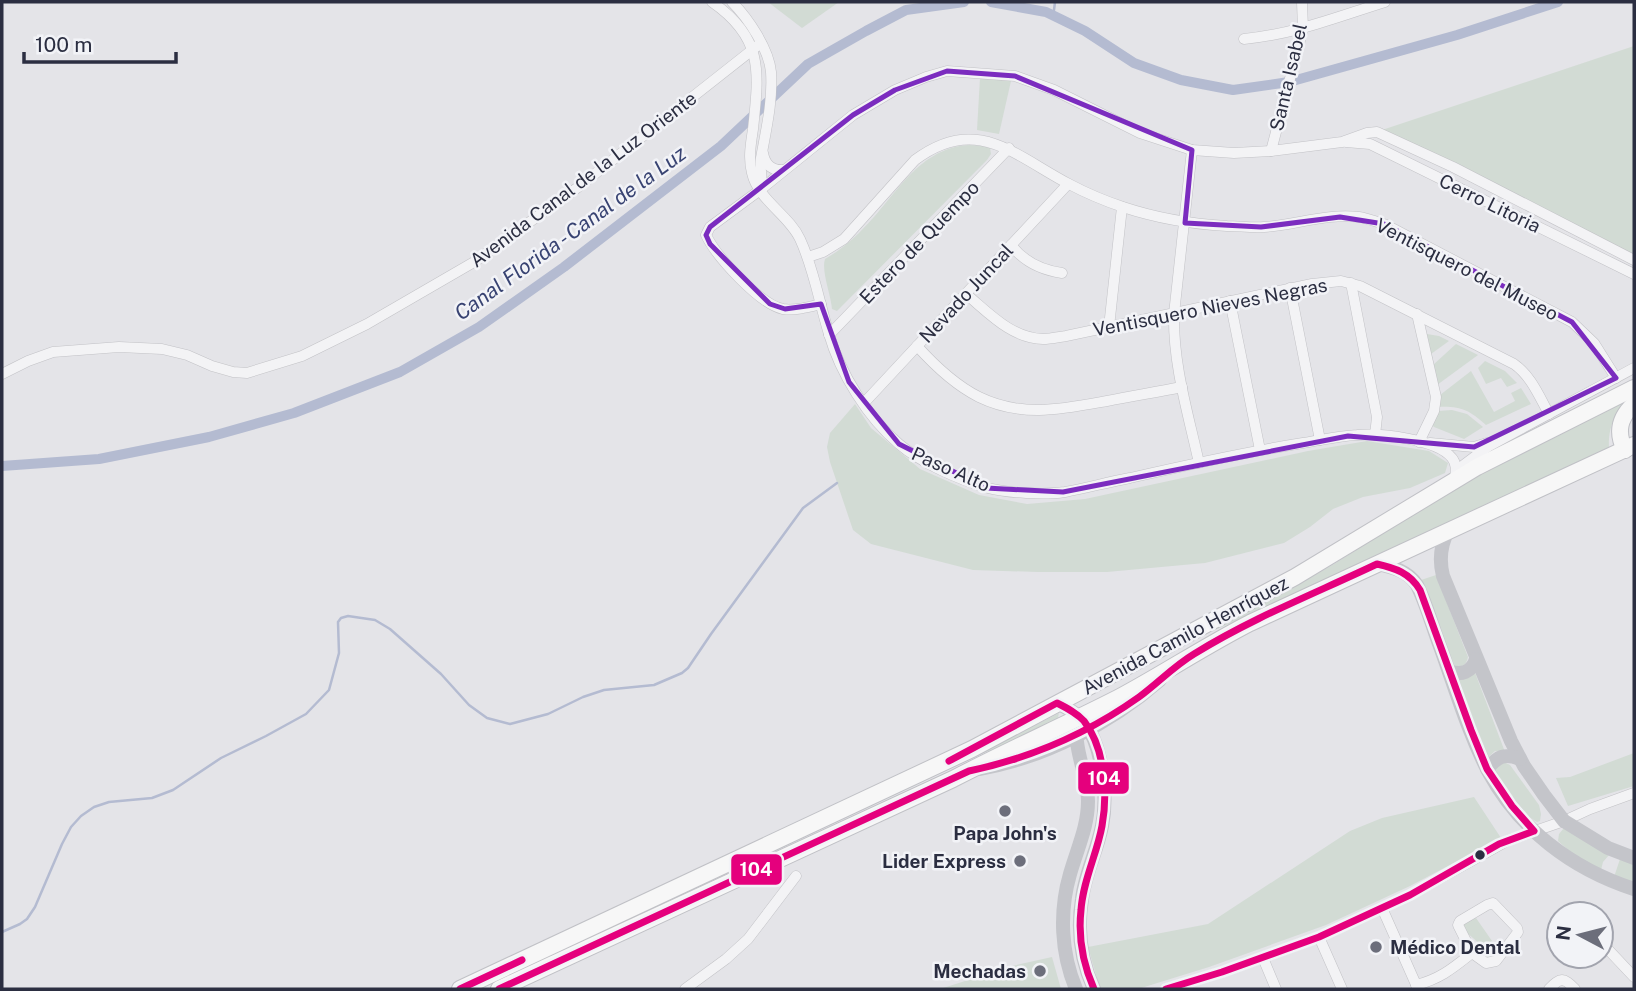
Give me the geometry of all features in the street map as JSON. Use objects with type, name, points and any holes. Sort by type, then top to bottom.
[{"type":"main road","name":"Avenida Camilo Henríquez","points":[[460,989],[952,760],[1329,558],[1456,474],[1634,387]]},
{"type":"main road","points":[[1630,448],[1620,436],[1620,425],[1634,404]]},
{"type":"main road","name":"Avenida Camilo Henríquez","points":[[499,989],[969,771],[1081,727],[1138,687],[1230,633],[1630,448]]},
{"type":"main road","points":[[1081,727],[1084,707],[1090,701],[1147,670],[1170,653],[1191,632]]},
{"type":"street","points":[[712,2],[737,23],[757,46],[771,69],[770,100],[761,162],[763,181],[760,190]]},
{"type":"street","points":[[732,2],[750,23],[757,46],[758,82],[750,163],[760,190]]},
{"type":"street","name":"Santa Isabel","points":[[1271,151],[1303,29],[1302,2]]},
{"type":"street","points":[[1244,39],[1303,29],[1385,2]]},
{"type":"street","name":"Avenida Canal de la Luz Oriente","points":[[2,374],[53,352],[119,347],[162,349],[233,372],[247,373],[302,356],[367,324],[474,262],[577,188],[757,46]]},
{"type":"street","points":[[821,304],[785,309],[770,304],[751,289],[710,244],[706,235],[710,227],[853,114],[895,90],[947,71],[1015,75],[1054,90],[1140,133],[1192,150],[1234,153],[1271,151],[1342,142],[1367,132],[1377,132],[1453,167],[1634,260]]},
{"type":"street","name":"Ventisquero del Museo","points":[[808,257],[823,252],[844,239],[925,152],[951,140],[985,141],[1009,148],[1068,184],[1122,207],[1165,219],[1261,227],[1340,216],[1358,217],[1384,224],[1572,322],[1594,343],[1616,378]]},
{"type":"street","name":"Cerro Litoria","points":[[1342,142],[1370,144],[1634,274]]},
{"type":"street","points":[[764,148],[764,157],[769,166],[784,170]]},
{"type":"street","name":"Estero de Quempo","points":[[829,335],[1009,148]]},
{"type":"street","points":[[1192,150],[1174,314],[1175,357],[1199,463]]},
{"type":"street","name":"Nevado Juncal","points":[[864,403],[1068,184]]},
{"type":"street","name":"Paso Alto","points":[[760,190],[797,233],[808,257],[829,335],[849,382],[882,428],[899,444],[914,455],[955,475],[996,490],[1063,492],[1260,450],[1348,436],[1375,435],[1405,438],[1450,456],[1454,461],[1456,474]]},
{"type":"street","points":[[1109,327],[1122,207]]},
{"type":"street","points":[[1011,245],[1028,262],[1062,273]]},
{"type":"street","name":"Ventisquero Nieves Negras","points":[[966,293],[1009,330],[1044,339],[1290,288],[1331,281],[1351,283],[1498,355],[1522,370],[1549,414]]},
{"type":"street","points":[[1351,283],[1377,417],[1375,435]]},
{"type":"street","points":[[1290,288],[1320,440]]},
{"type":"street","points":[[1230,301],[1260,450]]},
{"type":"street","points":[[1417,314],[1436,397],[1434,411],[1419,442]]},
{"type":"street","points":[[917,346],[938,369],[980,397],[1031,411],[1059,410],[1182,387]]},
{"type":"street","points":[[1456,474],[1489,446],[1634,368]]},
{"type":"street","name":"Paso Alto","points":[[1419,442],[1474,447],[1501,439]]},
{"type":"street","points":[[1448,531],[1441,551],[1443,576],[1520,759],[1564,821],[1617,852],[1634,858]]},
{"type":"street","points":[[1377,564],[1401,570],[1414,580],[1420,590],[1471,730],[1488,769],[1512,806],[1534,831],[1568,859],[1634,889]]},
{"type":"street","points":[[1449,671],[1457,674],[1467,672],[1474,666],[1476,659]]},
{"type":"street","points":[[1057,703],[1081,727],[1096,749],[1104,780],[1102,827],[1087,873],[1080,914],[1082,952],[1094,989]]},
{"type":"street","points":[[1076,989],[1065,951],[1063,920],[1066,888],[1085,826],[1088,803],[1081,727]]},
{"type":"street","points":[[1488,769],[1500,757],[1510,755],[1520,759]]},
{"type":"street","points":[[1086,780],[1096,777],[1104,780]]},
{"type":"street","points":[[1166,989],[1319,937],[1437,880],[1499,844],[1634,793]]},
{"type":"street","points":[[1605,878],[1606,863],[1617,852]]},
{"type":"street","points":[[685,989],[748,939],[796,876]]},
{"type":"street","points":[[1493,903],[1518,932],[1496,961],[1486,963],[1472,953],[1458,925],[1460,921],[1493,903]]},
{"type":"street","points":[[1382,908],[1417,987],[1447,973],[1472,953]]},
{"type":"street","points":[[1319,937],[1342,989]]},
{"type":"street","points":[[1615,957],[1634,977]]},
{"type":"street","points":[[1263,958],[1276,989]]},
{"type":"street","points":[[1549,989],[1562,979],[1574,989]]},
{"type":"highlighted area","points":[[947,71],[1015,76],[1192,150],[1185,223],[1261,227],[1340,217],[1384,224],[1572,322],[1616,378],[1474,447],[1348,436],[1063,492],[986,488],[899,444],[849,382],[821,304],[785,309],[770,304],[710,244],[706,235],[710,227],[853,115],[895,90]]},
{"type":"shaded area","points":[[768,2],[839,2],[802,28]]},
{"type":"shaded area","points":[[1634,46],[1634,260],[1382,130]]},
{"type":"shaded area","points":[[980,78],[1011,81],[999,134],[977,130]]},
{"type":"shaded area","points":[[969,145],[990,148],[991,154],[837,311],[832,309],[824,270],[825,259],[859,233],[920,165],[950,148]]},
{"type":"shaded area","points":[[1427,334],[1439,336],[1449,341],[1431,354]]},
{"type":"shaded area","points":[[1456,344],[1478,355],[1437,385],[1433,365]]},
{"type":"shaded area","points":[[1485,361],[1505,371],[1517,383],[1507,387],[1501,378],[1486,384],[1478,368]]},
{"type":"shaded area","points":[[1471,371],[1494,412],[1515,401],[1511,393],[1521,388],[1531,404],[1486,425],[1464,410],[1438,407],[1440,395]]},
{"type":"shaded area","points":[[1634,397],[1622,408],[1611,426],[1609,450],[1322,584],[1208,633],[1334,564],[1470,478]]},
{"type":"shaded area","points":[[855,404],[871,428],[920,469],[979,495],[1027,504],[1085,499],[1367,441],[1429,451],[1448,463],[1445,473],[1410,488],[1363,497],[1333,509],[1284,543],[1205,563],[1107,572],[973,570],[871,544],[853,530],[827,447],[830,433]]},
{"type":"shaded area","points":[[1452,410],[1467,414],[1483,427],[1464,439],[1431,424],[1438,411]]},
{"type":"shaded area","points":[[1436,575],[1468,657],[1461,666],[1450,664],[1421,580]]},
{"type":"shaded area","points":[[1474,670],[1505,752],[1495,751],[1486,759],[1457,678]]},
{"type":"shaded area","points":[[1059,713],[1057,722],[973,757]]},
{"type":"shaded area","points":[[1634,753],[1634,786],[1568,806],[1556,778],[1570,777]]},
{"type":"shaded area","points":[[1504,762],[1510,765],[1539,805],[1540,821],[1537,822],[1526,815],[1497,774],[1495,767]]},
{"type":"shaded area","points":[[1474,797],[1501,838],[1410,886],[1326,925],[1209,967],[1138,989],[1100,989],[1088,947],[1208,924],[1350,831],[1382,818]]},
{"type":"shaded area","points":[[1564,828],[1609,855],[1601,870],[1574,855],[1558,841]]},
{"type":"shaded area","points":[[1620,859],[1634,864],[1634,883],[1614,877]]},
{"type":"shaded area","points":[[1476,918],[1499,951],[1487,960],[1481,953],[1481,945],[1458,925]]},
{"type":"shaded area","points":[[1052,957],[1061,989],[940,989],[1012,966]]},
{"type":"waterway","name":"Canal Florida - Canal de la Luz","points":[[2,466],[99,459],[209,437],[294,413],[400,372],[479,327],[564,267],[721,146],[808,64],[906,10],[964,2]]},
{"type":"waterway","name":"Canal Florida - Canal de la Luz","points":[[991,2],[1046,12],[1085,31],[1134,63],[1181,80],[1233,90],[1289,82],[1457,35],[1558,2]]},
{"type":"waterway","points":[[1052,15],[1055,2]]},
{"type":"waterway","points":[[2,932],[27,919],[35,907],[62,844],[81,816],[94,807],[109,802],[152,798],[173,790],[221,758],[306,714],[329,690],[339,653],[338,622],[341,618],[348,616],[375,620],[390,629],[441,674],[469,705],[487,718],[510,724],[548,714],[604,690],[654,685],[682,673],[803,508],[837,483]]},
{"type":"transit line","name":"104","points":[[499,989],[969,771],[1036,752],[1079,733],[1139,697],[1194,654],[1284,606],[1377,564],[1402,572],[1412,579],[1420,590],[1487,769],[1512,806],[1534,831],[1499,844],[1410,895],[1319,937],[1166,989]]},
{"type":"transit line","name":"104","points":[[949,761],[1057,703],[1084,721],[1091,732],[1101,757],[1105,799],[1100,836],[1082,899],[1080,930],[1084,960],[1094,989]]},
{"type":"transit line","name":"104","points":[[460,989],[522,960]]},
{"type":"place","name":"Papa John's","points":[[1005,811]]},
{"type":"place","name":"Lider Express","points":[[1020,861]]},
{"type":"place","name":"Médico Dental","points":[[1376,947]]},
{"type":"place","name":"Mechadas","points":[[1040,971]]}]
